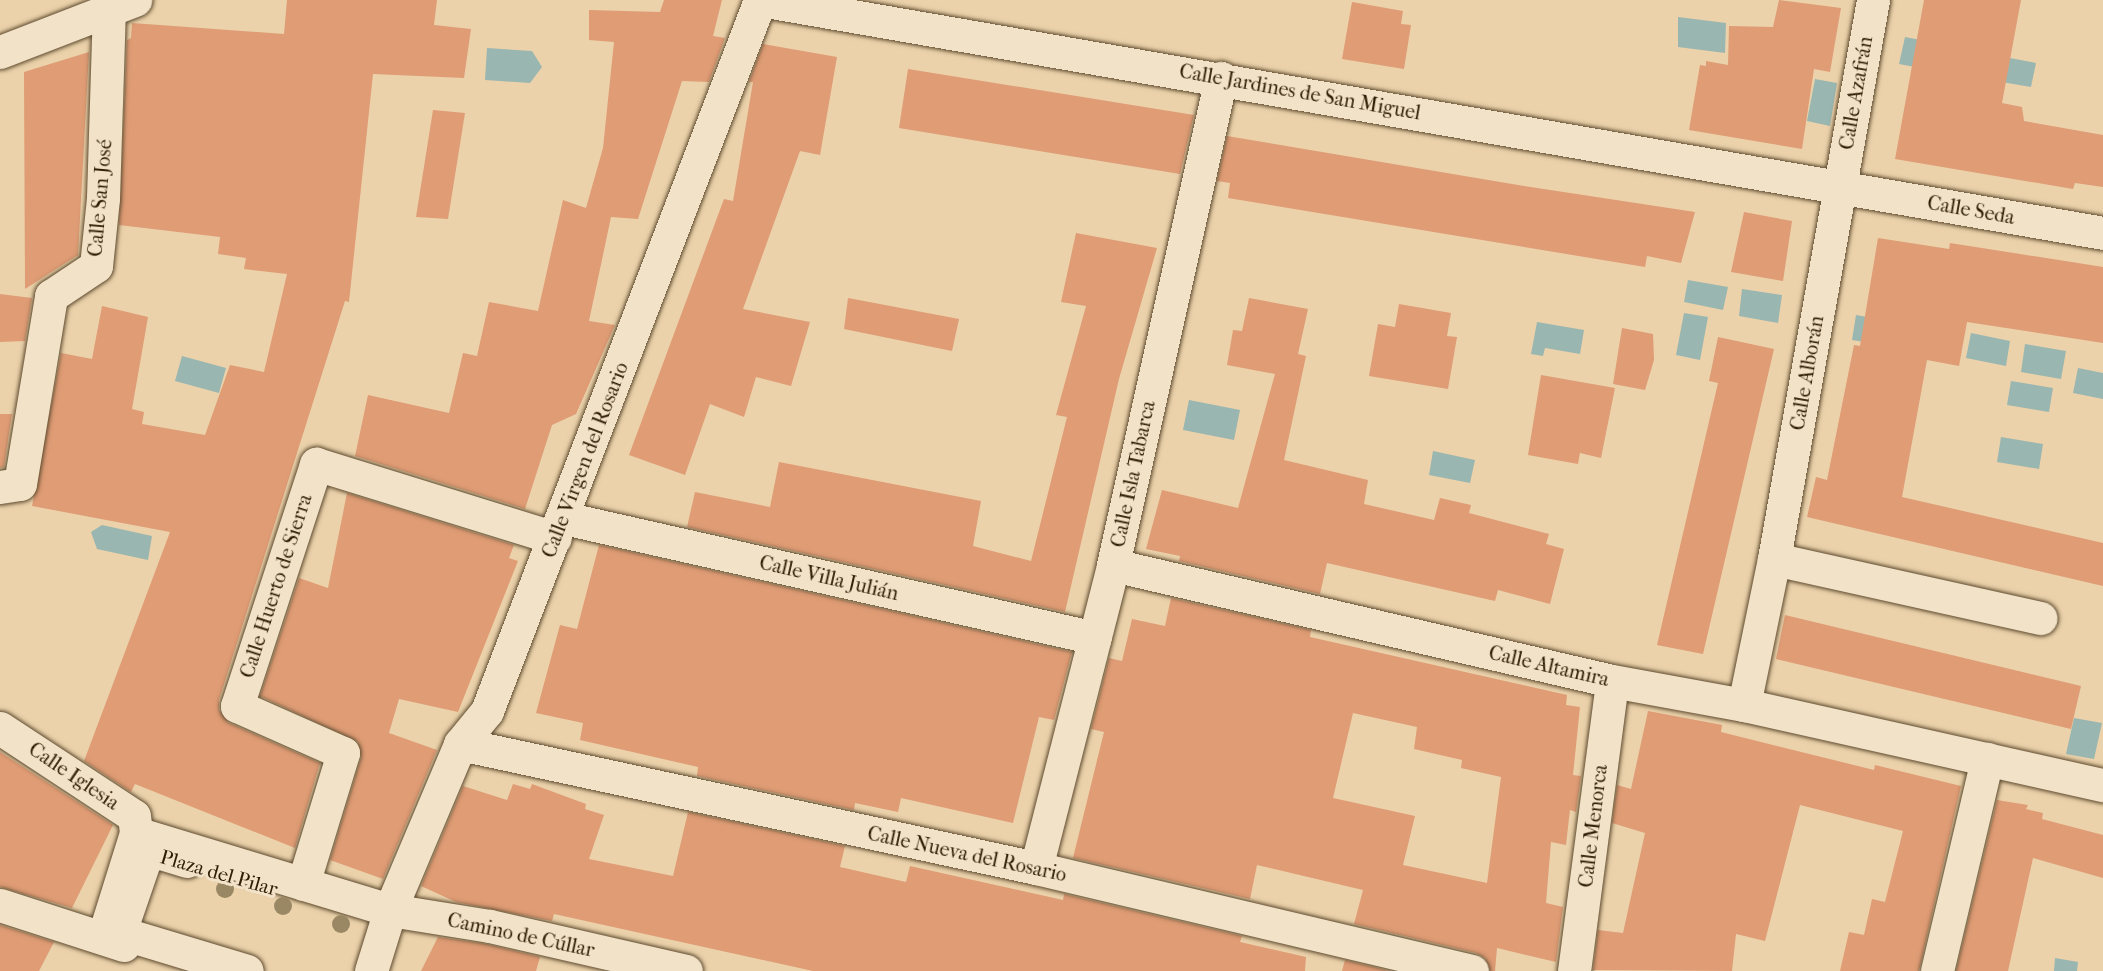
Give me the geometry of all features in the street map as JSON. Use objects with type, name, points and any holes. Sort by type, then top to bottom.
[{"type":"street","name":"Calle Jardines de San Miguel","points":[[760,0],[1840,186]]},
{"type":"street","name":"Calle Virgen del Rosario","points":[[371,971],[390,910],[460,744],[487,711],[760,0]]},
{"type":"street","name":"Calle Azafrán","points":[[1840,186],[1873,0]]},
{"type":"street","points":[[0,52],[122,6]]},
{"type":"street","name":"Calle San José","points":[[0,487],[20,484],[51,296],[96,266],[122,6]]},
{"type":"street","name":"Calle Isla Tabarca","points":[[1036,868],[1113,565],[1221,78]]},
{"type":"street","name":"Calle Seda","points":[[1840,186],[2103,233]]},
{"type":"street","name":"Calle Alborán","points":[[1744,705],[1774,559],[1840,186]]},
{"type":"street","name":"Calle Huerto de Sierra","points":[[303,884],[343,753],[237,706],[316,464],[559,528]]},
{"type":"street","name":"Calle Villa Julián","points":[[559,528],[1095,638]]},
{"type":"street","points":[[1774,559],[2041,618]]},
{"type":"street","name":"Calle Altamira","points":[[1113,565],[1612,681],[1744,705],[2103,785]]},
{"type":"street","name":"Calle Menorca","points":[[1575,971],[1612,681]]},
{"type":"street","name":"Calle Iglesia","points":[[0,728],[134,816],[136,833]]},
{"type":"street","name":"Calle Nueva del Rosario","points":[[460,744],[1036,868],[1472,971]]},
{"type":"street","points":[[1936,971],[1987,759]]},
{"type":"street","points":[[103,938],[136,833]]},
{"type":"street","name":"Camino de Cúllar","points":[[136,833],[390,910],[490,926],[686,971]]},
{"type":"street","name":"Plaza del Pilar","points":[[247,971],[128,935],[123,923],[145,859],[157,852],[365,916],[372,933],[360,971]]},
{"type":"street","points":[[0,905],[205,971]]},
{"type":"water","points":[[1678,17],[1726,23],[1725,53],[1678,47]]},
{"type":"water","points":[[1905,37],[1947,45],[1941,72],[1899,64]]},
{"type":"water","points":[[487,48],[532,51],[542,67],[530,83],[485,80]]},
{"type":"water","points":[[1994,55],[2036,63],[2031,87],[1990,80]]},
{"type":"water","points":[[1815,79],[1837,83],[1830,126],[1807,121]]},
{"type":"water","points":[[1688,280],[1728,287],[1723,310],[1684,302]]},
{"type":"water","points":[[1742,289],[1782,295],[1778,323],[1739,316]]},
{"type":"water","points":[[1684,313],[1708,317],[1700,360],[1676,355]]},
{"type":"water","points":[[1856,315],[1895,322],[1890,346],[1852,340]]},
{"type":"water","points":[[1537,322],[1584,330],[1580,354],[1545,348],[1543,356],[1531,354]]},
{"type":"water","points":[[1971,333],[2010,341],[2006,366],[1966,358]]},
{"type":"water","points":[[2025,344],[2066,351],[2061,379],[2021,372]]},
{"type":"water","points":[[182,356],[226,368],[219,393],[175,381]]},
{"type":"water","points":[[2078,368],[2103,373],[2103,399],[2073,393]]},
{"type":"water","points":[[2011,381],[2053,388],[2049,412],[2007,405]]},
{"type":"water","points":[[1189,400],[1240,410],[1234,440],[1183,430]]},
{"type":"water","points":[[2001,437],[2043,444],[2039,469],[1997,462]]},
{"type":"water","points":[[1433,451],[1475,460],[1470,483],[1429,475]]},
{"type":"water","points":[[102,525],[152,536],[148,560],[97,549],[91,532]]},
{"type":"water","points":[[2074,718],[2102,723],[2094,759],[2066,754]]},
{"type":"water","points":[[2055,958],[2078,962],[2077,971],[2054,971]]},
{"type":"building","points":[[287,0],[437,0],[434,25],[471,29],[464,78],[373,74],[349,302],[345,301],[219,700],[219,710],[229,723],[320,763],[295,848],[135,784],[131,792],[84,761],[170,532],[32,506],[61,353],[92,359],[102,306],[148,317],[132,409],[144,412],[142,424],[205,435],[230,365],[264,372],[287,274],[244,269],[246,258],[218,254],[220,237],[119,225],[127,40],[131,38],[132,23],[284,34]]},
{"type":"building","points":[[664,0],[722,0],[713,36],[725,38],[709,82],[682,81],[638,219],[611,217],[589,321],[615,325],[576,414],[552,425],[525,509],[355,456],[368,395],[449,413],[463,353],[477,356],[489,302],[538,311],[563,200],[586,208],[603,148],[614,42],[589,40],[589,10],[660,12]]},
{"type":"building","points":[[1779,0],[1841,8],[1830,72],[1814,69],[1802,149],[1689,130],[1700,65],[1706,66],[1706,61],[1728,65],[1729,26],[1773,27]]},
{"type":"building","points":[[1924,0],[2021,0],[2002,103],[2022,107],[2024,121],[2103,135],[2103,187],[2075,183],[2073,189],[1895,159]]},
{"type":"building","points":[[1352,2],[1403,11],[1401,24],[1411,25],[1404,69],[1342,59]]},
{"type":"building","points":[[763,44],[837,57],[820,155],[800,151],[743,309],[810,322],[791,386],[756,377],[744,417],[710,404],[685,475],[629,455],[724,199],[733,201],[753,82],[749,82]]},
{"type":"building","points":[[89,52],[78,255],[25,289],[24,72]]},
{"type":"building","points":[[908,69],[1194,115],[1180,174],[899,128]]},
{"type":"building","points":[[433,110],[465,113],[448,219],[416,217]]},
{"type":"building","points":[[1227,136],[1695,212],[1681,263],[1647,256],[1645,267],[1228,198],[1230,183],[1217,181]]},
{"type":"building","points":[[1744,212],[1792,221],[1783,281],[1731,272]]},
{"type":"building","points":[[1076,233],[1157,248],[1119,379],[1065,612],[687,527],[695,492],[770,507],[779,462],[981,501],[973,546],[1031,561],[1067,417],[1056,415],[1086,306],[1061,302]]},
{"type":"building","points":[[1878,238],[1949,249],[1950,243],[2103,267],[2103,343],[1967,322],[1959,366],[1927,360],[1902,497],[2103,543],[2103,586],[1807,517],[1816,477],[1827,480],[1854,345],[1860,346]]},
{"type":"building","points":[[0,294],[32,298],[25,341],[0,342]]},
{"type":"building","points":[[848,298],[959,319],[952,351],[844,329]]},
{"type":"building","points":[[1249,298],[1308,309],[1298,354],[1306,356],[1284,460],[1368,480],[1364,504],[1434,520],[1440,498],[1471,505],[1469,513],[1549,534],[1546,544],[1564,549],[1550,604],[1498,590],[1495,601],[1327,563],[1320,594],[1179,561],[1180,556],[1146,549],[1162,490],[1238,508],[1275,374],[1227,365],[1233,330],[1242,331]]},
{"type":"building","points":[[1399,304],[1451,313],[1447,336],[1457,337],[1448,389],[1369,376],[1378,324],[1395,327]]},
{"type":"building","points":[[1622,328],[1653,334],[1654,360],[1645,390],[1613,384]]},
{"type":"building","points":[[1718,337],[1774,349],[1703,654],[1657,645],[1718,383],[1709,381]]},
{"type":"building","points":[[1541,375],[1615,388],[1601,458],[1580,453],[1578,464],[1528,455]]},
{"type":"building","points":[[0,414],[12,414],[4,467],[0,468]]},
{"type":"building","points":[[347,493],[514,545],[509,558],[518,561],[458,712],[399,699],[389,733],[437,750],[383,879],[330,860],[361,758],[358,742],[260,696],[299,578],[328,588]]},
{"type":"building","points":[[599,545],[1072,652],[1054,720],[1039,717],[1013,823],[901,798],[898,812],[855,803],[854,810],[697,776],[698,767],[580,740],[583,723],[536,713],[560,625],[577,629]]},
{"type":"building","points":[[1171,598],[1311,630],[1310,637],[1567,695],[1566,705],[1580,707],[1573,775],[1581,776],[1576,812],[1570,810],[1566,845],[1551,842],[1546,903],[1563,907],[1556,962],[1497,948],[1495,971],[1490,971],[1485,958],[1476,953],[1354,924],[1363,890],[1257,865],[1250,899],[1073,858],[1104,732],[1091,729],[1109,658],[1122,661],[1132,619],[1165,626]],"holes":[[[1353,713],[1417,727],[1414,749],[1462,760],[1461,768],[1501,777],[1487,883],[1403,865],[1415,816],[1333,798]]]},
{"type":"building","points":[[1785,615],[2081,686],[2071,729],[1776,659]]},
{"type":"building","points":[[1648,711],[1722,725],[1721,732],[1874,770],[1875,765],[1961,786],[1919,971],[1840,971],[1849,932],[1864,935],[1872,899],[1885,902],[1903,831],[1800,805],[1765,941],[1736,934],[1732,971],[1593,970],[1598,930],[1623,933],[1645,833],[1612,823],[1617,785],[1631,789]]},
{"type":"building","points":[[0,752],[113,825],[72,908],[0,887]]},
{"type":"building","points":[[513,784],[530,789],[532,784],[586,804],[585,809],[604,815],[589,859],[673,876],[688,812],[845,846],[840,867],[906,882],[910,866],[1063,900],[1064,894],[1242,936],[1240,942],[1306,957],[1305,971],[813,971],[554,914],[552,921],[456,902],[421,886],[463,786],[507,800]]},
{"type":"building","points":[[1997,800],[2028,805],[2026,809],[2043,813],[2042,819],[2103,835],[2103,878],[2033,858],[2008,971],[1956,971]]},
{"type":"building","points":[[0,925],[54,942],[39,971],[0,971]]},
{"type":"building","points":[[438,937],[486,944],[540,957],[536,971],[421,971]]},
{"type":"building","points":[[1345,960],[1390,971],[1342,971]]}]
